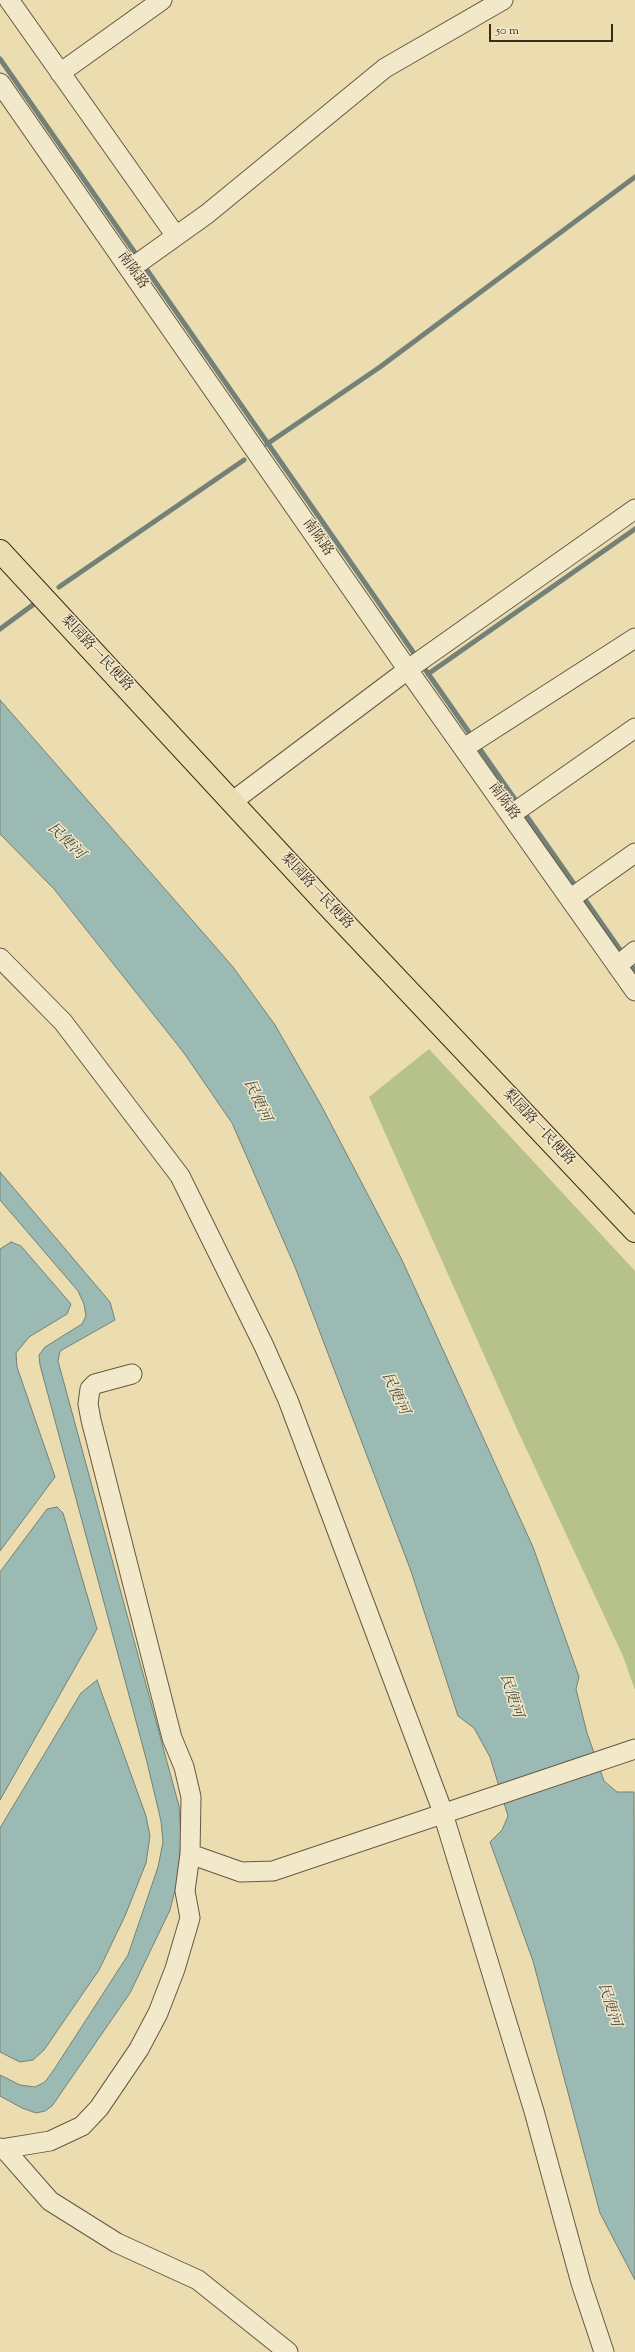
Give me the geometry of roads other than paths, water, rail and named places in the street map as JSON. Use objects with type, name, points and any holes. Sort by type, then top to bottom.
[{"type":"main road","name":"梨园路一民便路","points":[[0,550],[335,913],[635,1231]]},
{"type":"street","points":[[60,73],[162,0]]},
{"type":"street","points":[[137,264],[207,214],[385,68],[503,0]]},
{"type":"street","points":[[11,6],[176,236]]},
{"type":"street","name":"南陈路","points":[[0,83],[137,264],[471,744],[577,894],[626,958],[635,991]]},
{"type":"street","points":[[233,801],[416,664],[635,509]]},
{"type":"street","points":[[471,744],[635,638]]},
{"type":"street","points":[[518,810],[635,728]]},
{"type":"street","points":[[577,894],[635,853]]},
{"type":"street","points":[[0,958],[63,1022],[180,1176],[264,1346],[288,1400],[443,1812],[534,2112],[581,2283],[604,2352]]},
{"type":"street","points":[[1,2148],[50,2141],[82,2126],[99,2108],[135,2055],[158,2013],[175,1970],[190,1918],[184,1891],[190,1854],[192,1815],[188,1780],[172,1738],[92,1428],[88,1404],[90,1389],[95,1384],[132,1374]]},
{"type":"street","points":[[190,1854],[242,1872],[273,1871],[443,1812],[635,1749]]},
{"type":"street","points":[[1,2148],[7,2152],[50,2201],[117,2243],[198,2280],[288,2352]]},
{"type":"water","name":"民便河","points":[[0,700],[233,967],[275,1025],[321,1105],[402,1260],[533,1547],[579,1677],[576,1689],[587,1733],[604,1781],[617,1792],[634,1792],[635,2280],[600,2213],[533,1961],[490,1842],[502,1830],[508,1816],[490,1757],[474,1728],[458,1716],[411,1571],[295,1267],[232,1123],[184,1053],[54,889],[0,834]]},
{"type":"water","points":[[0,1172],[110,1302],[115,1320],[60,1351],[58,1361],[179,1806],[181,1834],[179,1875],[170,1910],[130,1993],[52,2106],[45,2111],[36,2113],[22,2108],[0,2096],[0,2075],[20,2085],[35,2087],[45,2082],[55,2068],[128,1955],[158,1867],[163,1842],[161,1821],[147,1762],[40,1365],[39,1355],[45,1347],[82,1324],[86,1316],[84,1304],[78,1291],[0,1200]]},
{"type":"water","points":[[11,1242],[21,1246],[71,1304],[67,1314],[29,1337],[16,1353],[17,1367],[55,1477],[0,1551],[0,1249]]},
{"type":"water","points":[[57,1507],[63,1513],[97,1629],[0,1800],[0,1572],[47,1509]]},
{"type":"water","points":[[97,1680],[146,1816],[150,1836],[146,1863],[125,1916],[99,1970],[44,2050],[33,2060],[20,2062],[0,2052],[0,1828],[81,1693]]},
{"type":"waterway","points":[[0,59],[473,738]]},
{"type":"waterway","points":[[267,444],[380,367],[635,177]]},
{"type":"waterway","points":[[59,587],[244,460]]},
{"type":"waterway","points":[[428,674],[635,529]]},
{"type":"waterway","points":[[0,629],[34,604]]},
{"type":"waterway","points":[[477,745],[635,971]]}]
